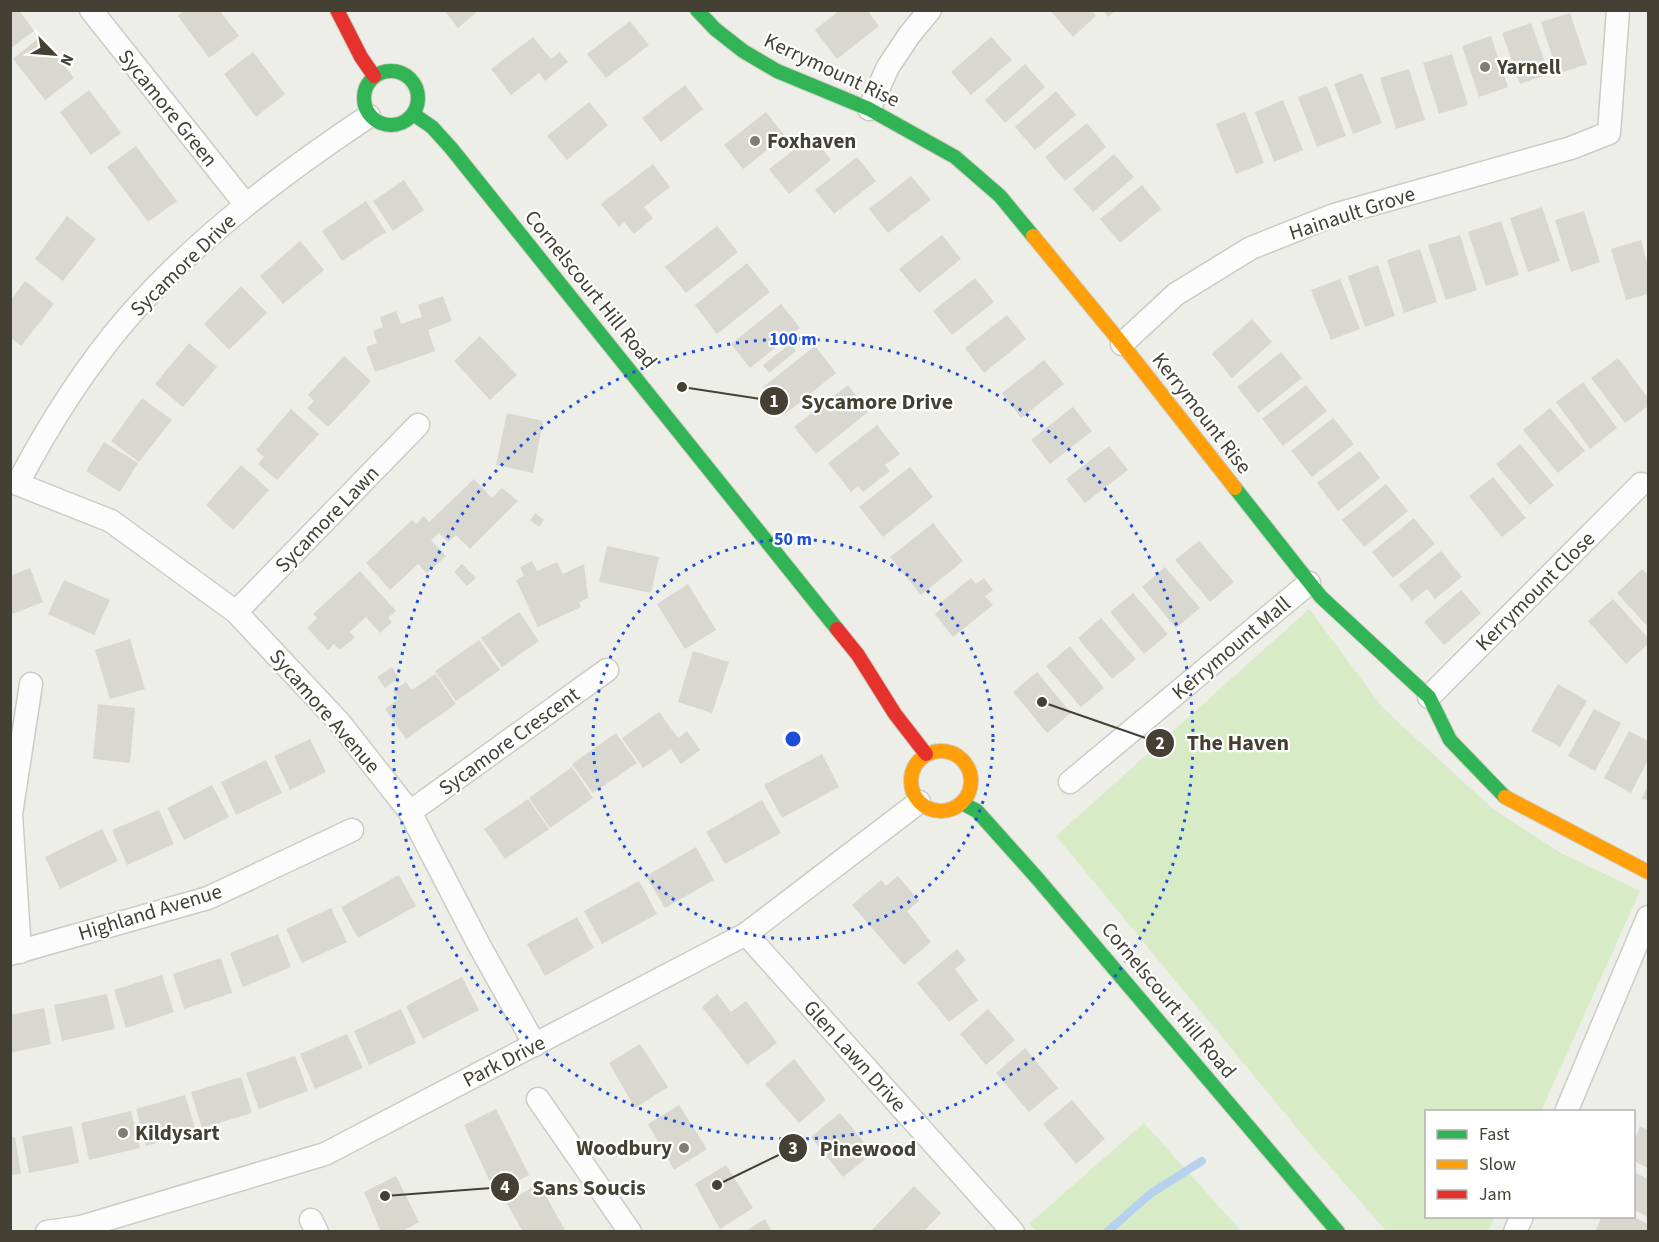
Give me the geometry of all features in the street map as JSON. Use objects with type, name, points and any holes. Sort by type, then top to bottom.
[{"type":"main road","points":[[337,10],[361,57],[374,76]]},
{"type":"main road","name":"Kerrymount Rise","points":[[697,10],[715,29],[742,51],[777,71],[869,109],[925,138],[955,158],[1000,196],[1122,344],[1320,597],[1429,697],[1450,740],[1507,799],[1648,872]]},
{"type":"main road","points":[[392,70],[401,71],[408,76],[416,84],[419,93],[418,104],[413,114],[406,120],[391,125],[369,116],[365,107],[365,93],[374,76],[392,70]]},
{"type":"main road","name":"Cornelscourt Hill Road","points":[[413,114],[432,127],[473,175],[858,655],[895,714],[926,754]]},
{"type":"main road","points":[[945,751],[962,760],[968,767],[971,786],[962,803],[954,808],[935,811],[919,802],[914,795],[911,776],[914,767],[926,754],[945,751]]},
{"type":"main road","name":"Cornelscourt Hill Road","points":[[962,803],[977,812],[1037,878],[1338,1232]]},
{"type":"street","name":"Sycamore Green","points":[[91,10],[246,205]]},
{"type":"street","points":[[869,109],[888,67],[910,34],[930,10]]},
{"type":"street","name":"Hainault Grove","points":[[1122,344],[1176,294],[1251,248],[1334,215],[1571,148],[1609,133],[1618,10]]},
{"type":"street","name":"Sycamore Drive","points":[[14,482],[80,380],[127,318],[164,278],[246,205],[302,161],[369,116]]},
{"type":"street","name":"Sycamore Lawn","points":[[236,612],[418,425]]},
{"type":"street","name":"Sycamore Avenue","points":[[14,482],[111,521],[236,612],[339,722],[410,812],[479,945],[535,1045]]},
{"type":"street","name":"Kerrymount Close","points":[[1429,697],[1641,484]]},
{"type":"street","name":"Kerrymount Mall","points":[[1070,782],[1309,583]]},
{"type":"street","name":"Sycamore Crescent","points":[[410,812],[607,670]]},
{"type":"street","points":[[15,953],[11,814],[32,684]]},
{"type":"street","name":"Park Drive","points":[[47,1232],[81,1227],[324,1154],[746,934],[919,802]]},
{"type":"street","name":"Highland Avenue","points":[[15,953],[208,898],[352,830]]},
{"type":"street","points":[[1567,1110],[1648,917]]},
{"type":"street","name":"Glen Lawn Drive","points":[[746,934],[1002,1228]]},
{"type":"street","points":[[538,1099],[630,1232]]},
{"type":"green space","points":[[1309,609],[1383,708],[1493,809],[1561,853],[1640,891],[1541,1110],[1425,1110],[1425,1218],[1494,1218],[1488,1231],[1386,1231],[1306,1139],[1056,836]]},
{"type":"green space","points":[[1144,1123],[1241,1231],[1036,1231],[1029,1224]]},
{"type":"building","points":[[10,10],[19,10],[34,31],[10,49]]},
{"type":"building","points":[[184,10],[219,10],[239,36],[209,58],[178,16]]},
{"type":"building","points":[[444,10],[479,10],[458,28]]},
{"type":"building","points":[[840,10],[867,10],[879,26],[837,59],[815,30]]},
{"type":"building","points":[[1050,10],[1091,10],[1096,16],[1073,37]]},
{"type":"building","points":[[1103,10],[1116,10],[1108,17]]},
{"type":"building","points":[[1570,13],[1587,64],[1558,74],[1541,22]]},
{"type":"building","points":[[630,21],[649,45],[606,78],[587,54]]},
{"type":"building","points":[[1531,23],[1549,74],[1520,84],[1502,33]]},
{"type":"building","points":[[41,36],[74,78],[45,100],[13,59]]},
{"type":"building","name":"Yarnell","points":[[1491,36],[1508,87],[1479,97],[1462,46]]},
{"type":"building","points":[[533,37],[551,59],[560,52],[568,62],[545,81],[539,73],[511,95],[491,69]]},
{"type":"building","points":[[991,37],[1012,60],[971,95],[951,72]]},
{"type":"building","points":[[253,52],[285,94],[256,117],[224,74]]},
{"type":"building","points":[[1452,54],[1468,105],[1439,114],[1423,63]]},
{"type":"building","points":[[1025,64],[1045,87],[1005,123],[985,100]]},
{"type":"building","points":[[1409,69],[1425,120],[1396,129],[1380,78]]},
{"type":"building","points":[[1362,73],[1382,123],[1353,134],[1334,84]]},
{"type":"building","points":[[685,85],[703,109],[661,142],[642,118]]},
{"type":"building","points":[[1327,86],[1346,136],[1317,147],[1298,97]]},
{"type":"building","points":[[89,90],[121,133],[91,155],[60,112]]},
{"type":"building","points":[[1056,91],[1076,115],[1035,150],[1015,127]]},
{"type":"building","points":[[1283,100],[1303,150],[1274,162],[1255,112]]},
{"type":"building","points":[[589,102],[608,125],[567,160],[547,136]]},
{"type":"building","name":"Foxhaven","points":[[766,112],[785,136],[743,169],[724,145]]},
{"type":"building","points":[[1245,112],[1264,163],[1236,174],[1216,124]]},
{"type":"building","points":[[1087,123],[1106,147],[1065,181],[1045,157]]},
{"type":"building","points":[[812,136],[831,160],[789,194],[769,169]]},
{"type":"building","points":[[136,146],[177,201],[148,222],[107,167]]},
{"type":"building","points":[[1114,154],[1134,177],[1093,212],[1073,189]]},
{"type":"building","points":[[857,157],[876,181],[834,214],[815,190]]},
{"type":"building","points":[[653,164],[670,187],[644,207],[653,218],[634,234],[624,222],[619,227],[601,204]]},
{"type":"building","points":[[911,176],[931,200],[888,233],[869,209]]},
{"type":"building","points":[[404,180],[424,210],[393,231],[373,201]]},
{"type":"building","points":[[1142,185],[1161,209],[1120,243],[1100,219]]},
{"type":"building","points":[[366,201],[386,232],[342,261],[322,231]]},
{"type":"building","points":[[1542,207],[1560,261],[1528,272],[1510,218]]},
{"type":"building","points":[[1584,211],[1600,262],[1571,272],[1555,220]]},
{"type":"building","points":[[67,216],[96,239],[63,281],[35,259]]},
{"type":"building","points":[[1501,221],[1519,275],[1486,286],[1468,232]]},
{"type":"building","points":[[717,226],[738,252],[686,293],[665,267]]},
{"type":"building","points":[[942,235],[961,259],[919,293],[899,269]]},
{"type":"building","points":[[1460,235],[1477,290],[1446,300],[1428,245]]},
{"type":"building","points":[[1641,240],[1648,266],[1648,294],[1626,300],[1611,249]]},
{"type":"building","points":[[300,241],[324,270],[283,304],[260,276]]},
{"type":"building","points":[[1420,249],[1437,302],[1404,313],[1387,260]]},
{"type":"building","points":[[747,263],[770,292],[717,334],[695,305]]},
{"type":"building","points":[[1378,265],[1395,316],[1365,327],[1348,276]]},
{"type":"building","points":[[975,278],[994,302],[952,335],[933,311]]},
{"type":"building","points":[[1340,279],[1360,329],[1331,340],[1311,290]]},
{"type":"building","points":[[25,281],[54,304],[21,346],[10,337],[10,301]]},
{"type":"building","points":[[241,286],[267,313],[229,350],[204,324]]},
{"type":"building","points":[[443,296],[452,321],[428,330],[435,351],[375,372],[366,347],[377,343],[373,331],[383,327],[380,317],[396,311],[401,324],[422,317],[418,305]]},
{"type":"building","points":[[781,304],[800,328],[750,368],[731,344]]},
{"type":"building","points":[[1007,315],[1026,339],[984,373],[965,348]]},
{"type":"building","points":[[1252,319],[1272,342],[1232,378],[1212,354]]},
{"type":"building","points":[[480,336],[517,375],[490,400],[454,361]]},
{"type":"building","points":[[189,343],[217,367],[183,407],[155,384]]},
{"type":"building","points":[[790,344],[796,351],[769,373],[763,365]]},
{"type":"building","points":[[815,346],[836,373],[785,414],[763,387]]},
{"type":"building","points":[[1281,352],[1302,378],[1258,413],[1237,387]]},
{"type":"building","points":[[344,356],[371,381],[328,427],[307,408],[314,401],[308,395]]},
{"type":"building","points":[[1618,358],[1648,398],[1648,406],[1625,423],[1591,378]]},
{"type":"building","points":[[1044,360],[1064,384],[1021,418],[1002,393]]},
{"type":"building","points":[[1583,382],[1617,428],[1590,449],[1556,402]]},
{"type":"building","points":[[848,385],[868,412],[816,454],[794,427]]},
{"type":"building","points":[[1306,385],[1327,411],[1283,446],[1262,419]]},
{"type":"building","points":[[142,398],[172,420],[139,462],[111,441]]},
{"type":"building","points":[[1073,407],[1092,431],[1050,464],[1031,440]]},
{"type":"building","points":[[1550,408],[1585,451],[1558,473],[1523,430]]},
{"type":"building","points":[[291,409],[319,434],[277,480],[258,464],[264,457],[256,450]]},
{"type":"building","points":[[507,413],[543,421],[533,473],[496,465]]},
{"type":"building","points":[[1333,418],[1354,444],[1312,477],[1291,451]]},
{"type":"building","points":[[877,425],[900,454],[885,465],[890,471],[863,492],[858,486],[851,492],[828,463]]},
{"type":"building","points":[[104,442],[138,463],[120,492],[86,471]]},
{"type":"building","points":[[1520,444],[1554,485],[1530,505],[1496,464]]},
{"type":"building","points":[[1109,446],[1128,470],[1085,503],[1066,479]]},
{"type":"building","points":[[1360,451],[1380,478],[1338,511],[1317,483]]},
{"type":"building","points":[[241,465],[269,490],[233,530],[206,505]]},
{"type":"building","points":[[910,467],[933,497],[883,537],[859,507]]},
{"type":"building","points":[[1493,477],[1526,518],[1502,537],[1469,496]]},
{"type":"building","points":[[474,479],[492,498],[502,488],[518,501],[470,549],[456,535],[448,542],[439,533],[431,540],[446,556],[427,573],[418,564],[390,590],[366,563],[412,520],[416,524],[424,516],[429,522]]},
{"type":"building","points":[[1386,484],[1408,511],[1364,547],[1342,520]]},
{"type":"building","points":[[535,513],[544,520],[539,527],[530,520]]},
{"type":"building","points":[[1414,518],[1435,544],[1393,578],[1372,552]]},
{"type":"building","points":[[933,523],[963,561],[921,595],[890,557]]},
{"type":"building","points":[[1199,541],[1234,582],[1210,602],[1175,560]]},
{"type":"building","points":[[607,546],[659,557],[651,593],[599,582]]},
{"type":"building","points":[[1441,551],[1462,577],[1435,599],[1427,589],[1412,601],[1399,585]]},
{"type":"building","points":[[532,561],[537,571],[557,562],[563,574],[584,564],[588,598],[579,602],[581,607],[538,627],[516,580],[524,576],[520,567]]},
{"type":"building","points":[[462,564],[476,578],[467,586],[454,572]]},
{"type":"building","points":[[1165,567],[1200,608],[1176,628],[1142,587]]},
{"type":"building","points":[[30,568],[43,602],[10,615],[10,576]]},
{"type":"building","points":[[1642,569],[1648,575],[1648,627],[1617,593]]},
{"type":"building","points":[[360,571],[396,611],[388,618],[392,622],[380,633],[366,617],[350,632],[355,637],[340,650],[334,644],[328,650],[307,628],[317,618],[313,614]]},
{"type":"building","points":[[971,578],[976,584],[984,578],[993,590],[985,596],[993,605],[953,637],[935,614],[943,607],[940,603]]},
{"type":"building","points":[[64,580],[110,600],[94,635],[48,614]]},
{"type":"building","points":[[688,584],[716,630],[685,649],[657,604]]},
{"type":"building","points":[[1461,590],[1481,613],[1444,645],[1424,622]]},
{"type":"building","points":[[1133,593],[1168,634],[1144,654],[1110,612]]},
{"type":"building","points":[[1613,599],[1648,638],[1648,644],[1626,664],[1588,621]]},
{"type":"building","points":[[519,612],[539,641],[502,667],[481,638]]},
{"type":"building","points":[[1101,618],[1136,659],[1112,679],[1078,638]]},
{"type":"building","points":[[130,639],[145,689],[110,699],[95,650]]},
{"type":"building","points":[[479,640],[500,670],[456,701],[435,671]]},
{"type":"building","points":[[1070,646],[1104,688],[1081,707],[1046,666]]},
{"type":"building","points":[[693,651],[729,662],[712,713],[678,702]]},
{"type":"building","points":[[392,667],[399,678],[385,688],[377,677]]},
{"type":"building","points":[[1037,672],[1071,713],[1047,733],[1013,692]]},
{"type":"building","points":[[435,674],[456,704],[406,739],[385,709],[399,699],[393,691],[406,682],[412,690]]},
{"type":"building","points":[[1558,684],[1587,701],[1560,747],[1531,731]]},
{"type":"building","points":[[98,704],[135,708],[130,763],[93,759]]},
{"type":"building","points":[[1594,709],[1621,723],[1595,771],[1568,756]]},
{"type":"building","points":[[659,712],[678,738],[687,731],[700,750],[681,764],[671,749],[643,768],[622,738]]},
{"type":"building","points":[[1629,731],[1648,741],[1648,760],[1631,793],[1604,778]]},
{"type":"building","points":[[616,733],[637,763],[593,793],[572,764]]},
{"type":"building","points":[[310,739],[326,772],[290,790],[274,756]]},
{"type":"building","points":[[822,754],[839,787],[782,818],[764,785]]},
{"type":"building","points":[[266,760],[282,793],[236,815],[221,782]]},
{"type":"building","points":[[572,767],[593,798],[550,828],[529,798]]},
{"type":"building","points":[[212,785],[229,817],[184,840],[167,808]]},
{"type":"building","points":[[1648,785],[1648,801],[1642,798]]},
{"type":"building","points":[[528,799],[549,829],[505,859],[484,829]]},
{"type":"building","points":[[762,800],[781,833],[725,864],[706,832]]},
{"type":"building","points":[[159,810],[174,844],[127,865],[112,830]]},
{"type":"building","points":[[102,829],[118,861],[60,889],[45,857]]},
{"type":"building","points":[[696,847],[714,880],[665,908],[646,876]]},
{"type":"building","points":[[399,875],[416,906],[358,938],[341,907]]},
{"type":"building","points":[[898,876],[919,901],[907,911],[931,942],[904,965],[852,905],[881,880],[886,886]]},
{"type":"building","points":[[639,881],[657,914],[602,944],[584,911]]},
{"type":"building","points":[[331,908],[347,942],[302,963],[286,929]]},
{"type":"building","points":[[577,917],[594,948],[545,976],[527,944]]},
{"type":"building","points":[[278,934],[291,967],[243,987],[230,953]]},
{"type":"building","points":[[957,949],[966,960],[955,969],[978,1000],[949,1022],[917,983]]},
{"type":"building","points":[[221,958],[232,993],[184,1009],[173,974]]},
{"type":"building","points":[[162,975],[174,1012],[126,1028],[114,990]]},
{"type":"building","points":[[462,977],[479,1010],[423,1039],[406,1006]]},
{"type":"building","points":[[107,994],[115,1029],[62,1041],[54,1005]]},
{"type":"building","points":[[717,994],[731,1012],[746,1001],[777,1043],[747,1065],[702,1007]]},
{"type":"building","points":[[44,1008],[51,1044],[10,1053],[10,1015]]},
{"type":"building","points":[[401,1009],[416,1043],[369,1065],[354,1031]]},
{"type":"building","points":[[988,1009],[1015,1040],[986,1065],[960,1034]]},
{"type":"building","points":[[347,1034],[363,1068],[315,1089],[300,1054]]},
{"type":"building","points":[[640,1044],[668,1087],[635,1108],[609,1063]]},
{"type":"building","points":[[1025,1048],[1058,1088],[1029,1112],[996,1073]]},
{"type":"building","points":[[295,1056],[308,1091],[259,1109],[246,1073]]},
{"type":"building","points":[[794,1059],[826,1100],[799,1123],[765,1084]]},
{"type":"building","points":[[241,1077],[252,1113],[202,1128],[191,1092]]},
{"type":"building","points":[[185,1095],[196,1131],[146,1146],[136,1109]]},
{"type":"building","points":[[1072,1100],[1105,1139],[1076,1164],[1043,1124]]},
{"type":"building","points":[[679,1105],[707,1149],[674,1170],[648,1124]]},
{"type":"building","points":[[496,1109],[529,1175],[495,1193],[464,1125]]},
{"type":"building","points":[[131,1111],[140,1148],[89,1160],[81,1123]]},
{"type":"building","points":[[840,1113],[873,1153],[843,1177],[811,1137]]},
{"type":"building","points":[[72,1126],[79,1163],[29,1173],[22,1136]]},
{"type":"building","points":[[1640,1126],[1648,1130],[1648,1168],[1635,1162],[1635,1139]]},
{"type":"building","points":[[10,1137],[15,1137],[21,1174],[10,1175]]},
{"type":"building","points":[[726,1165],[753,1208],[720,1229],[695,1184]]},
{"type":"building","points":[[1635,1172],[1648,1179],[1648,1217],[1635,1210]]},
{"type":"building","points":[[396,1176],[419,1222],[401,1232],[381,1232],[364,1192]]},
{"type":"building","points":[[539,1184],[566,1232],[523,1232],[506,1202]]},
{"type":"building","points":[[914,1186],[941,1213],[923,1232],[870,1232]]},
{"type":"building","points":[[1601,1218],[1635,1218],[1648,1224],[1648,1232],[1595,1232]]},
{"type":"building","points":[[765,1219],[772,1232],[744,1232]]},
{"type":"waterway","points":[[1107,1232],[1150,1194],[1202,1161]]},
{"type":"traffic: fast","points":[[697,10],[715,29],[743,51],[777,71],[869,109],[955,157],[1000,196],[1033,236]]},
{"type":"traffic: fast","points":[[391,71],[401,73],[410,79],[416,88],[418,98],[416,108],[410,117],[401,123],[391,125],[381,123],[372,117],[366,108],[364,98],[366,88],[372,79],[381,73],[391,71]]},
{"type":"traffic: fast","points":[[413,114],[432,127],[451,148],[837,629]]},
{"type":"traffic: fast","points":[[1235,488],[1321,597],[1429,697],[1450,740],[1505,797]]},
{"type":"traffic: fast","points":[[962,803],[977,811],[1037,878],[1338,1232]]},
{"type":"traffic: slow","points":[[1033,236],[1122,344],[1235,488]]},
{"type":"traffic: slow","points":[[935,751],[947,751],[958,756],[966,764],[971,781],[969,793],[958,806],[947,811],[935,811],[924,806],[916,798],[911,787],[911,775],[916,764],[924,756],[935,751]]},
{"type":"traffic: slow","points":[[1505,797],[1648,872]]},
{"type":"traffic: jam","points":[[337,10],[361,57],[374,76]]},
{"type":"traffic: jam","points":[[837,629],[858,655],[895,714],[926,754]]},
{"type":"place","name":"Yarnell","points":[[1485,67]]},
{"type":"place","name":"Foxhaven","points":[[755,141]]},
{"type":"place","name":"Sycamore Drive","points":[[682,387]]},
{"type":"place","name":"The Haven","points":[[1042,702]]},
{"type":"place","name":"Kildysart","points":[[123,1133]]},
{"type":"place","name":"Woodbury","points":[[684,1148]]},
{"type":"place","name":"Pinewood","points":[[717,1185]]},
{"type":"place","name":"Sans Soucis","points":[[385,1196]]}]
